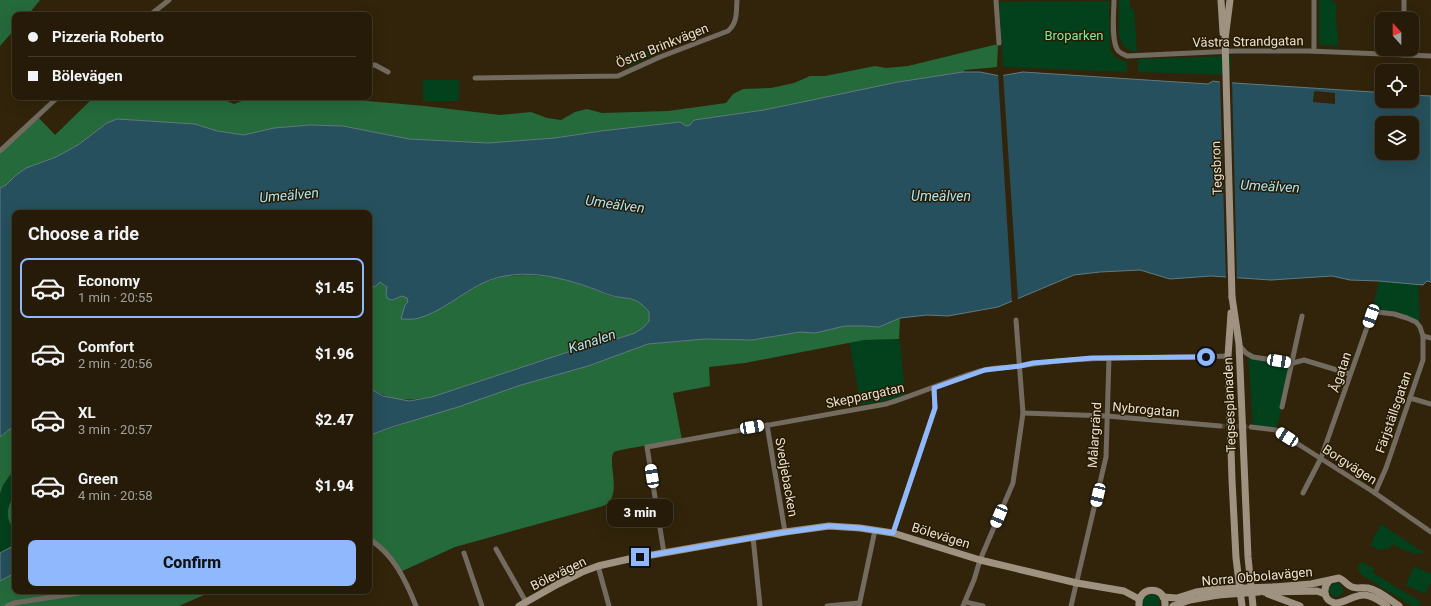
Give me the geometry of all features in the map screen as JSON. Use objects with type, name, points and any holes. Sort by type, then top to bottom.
[{"type":"street","points":[[154,12],[169,0]]},
{"type":"street","name":"Östra Brinkvägen","points":[[474,78],[618,76],[660,57],[728,31],[732,27],[736,18],[736,0]]},
{"type":"street","points":[[996,0],[999,43]]},
{"type":"street","name":"Västra Strandgatan","points":[[1114,0],[1115,40],[1117,49],[1121,54],[1127,56],[1235,51],[1314,51],[1375,54]]},
{"type":"street","points":[[1216,0],[1221,12]]},
{"type":"street","points":[[1221,0],[1224,39]]},
{"type":"street","points":[[1224,39],[1230,0]]},
{"type":"street","points":[[1314,0],[1314,51]]},
{"type":"street","points":[[1404,0],[1404,12]]},
{"type":"street","name":"Tegsbron","points":[[1224,39],[1232,297]]},
{"type":"street","name":"Västra Strandgatan","points":[[1419,56],[1431,56]]},
{"type":"street","points":[[372,65],[388,72]]},
{"type":"street","points":[[0,151],[55,100]]},
{"type":"street","name":"Tegsesplanaden","points":[[1232,297],[1239,344],[1248,557],[1253,606]]},
{"type":"street","name":"Tegsesplanaden","points":[[1232,297],[1228,356],[1236,558],[1242,606]]},
{"type":"street","name":"Ågatan","points":[[1303,493],[1321,458],[1371,316],[1377,312],[1394,314],[1408,318],[1420,326],[1423,336]]},
{"type":"street","points":[[1282,407],[1293,363],[1302,316]]},
{"type":"street","points":[[983,606],[964,604],[980,560],[1012,483],[1023,413],[1016,320]]},
{"type":"street","points":[[1423,336],[1431,338]]},
{"type":"street","name":"Färjställsgatan","points":[[1375,493],[1386,468],[1423,360],[1423,336]]},
{"type":"street","points":[[1239,344],[1248,355],[1293,363],[1304,360],[1350,374]]},
{"type":"street","name":"Skeppargatan","points":[[664,553],[647,447],[886,404],[985,370],[1033,363],[1109,358],[1228,356]]},
{"type":"street","name":"Målargränd","points":[[1071,606],[1106,457],[1109,358]]},
{"type":"street","points":[[893,533],[935,408],[934,388]]},
{"type":"street","points":[[1410,398],[1431,404]]},
{"type":"street","name":"Nybrogatan","points":[[1023,413],[1107,416],[1220,426]]},
{"type":"street","name":"Svedjebacken","points":[[767,425],[785,532]]},
{"type":"street","name":"Borgvägen","points":[[1251,427],[1276,430],[1375,493],[1431,532]]},
{"type":"street","name":"Bölevägen","points":[[519,606],[558,584],[598,566],[753,537],[829,526],[893,533],[980,560],[1077,583],[1124,591],[1133,595],[1139,603]]},
{"type":"street","points":[[827,606],[859,604],[875,530]]},
{"type":"street","points":[[753,537],[760,606]]},
{"type":"street","points":[[372,541],[385,551],[395,563],[411,593],[416,606]]},
{"type":"street","name":"Bölevägen","points":[[496,550],[526,602]]},
{"type":"street","points":[[464,553],[482,606]]},
{"type":"street","points":[[598,566],[609,606]]},
{"type":"street","name":"Norra Obbolavägen","points":[[1173,606],[1217,592],[1275,592],[1339,578],[1346,582],[1348,586],[1356,589],[1369,588],[1374,590],[1398,606]]},
{"type":"street","name":"Norra Obbolavägen","points":[[1328,581],[1325,587],[1325,594],[1330,603],[1339,603],[1356,596],[1366,595],[1378,599],[1387,606]]},
{"type":"street","points":[[1345,600],[1349,592],[1348,586]]},
{"type":"street","name":"Bölevägen","points":[[1139,603],[1143,593],[1150,590],[1158,592],[1164,597]]},
{"type":"street","name":"Norra Obbolavägen","points":[[1164,597],[1177,598],[1196,592],[1316,591],[1325,594]]},
{"type":"street","points":[[1275,592],[1300,606]]},
{"type":"street","points":[[7,606],[14,603],[72,594]]},
{"type":"street","points":[[1164,597],[1165,606]]},
{"type":"green space","points":[[0,0],[40,0],[30,12],[12,12],[12,32],[0,46]]},
{"type":"green space","points":[[1119,0],[1130,0],[1130,9],[1134,9],[1137,52],[1127,49],[1120,39]]},
{"type":"green space","points":[[1319,0],[1333,0],[1333,3],[1336,3],[1338,46],[1321,45],[1319,43]]},
{"type":"green space","name":"Broparken","points":[[1109,1],[1110,48],[1116,58],[1127,61],[1127,72],[1003,67],[999,2]]},
{"type":"green space","points":[[998,44],[997,67],[965,70],[963,72],[898,82],[764,110],[694,120],[690,125],[686,126],[680,122],[555,138],[488,143],[409,139],[343,126],[310,125],[274,128],[244,135],[217,131],[195,124],[117,119],[107,123],[78,145],[56,157],[26,168],[6,185],[0,188],[0,151],[37,116],[55,135],[91,100],[226,100],[234,104],[244,100],[356,100],[425,106],[500,115],[531,112],[547,118],[561,120],[575,112],[587,109],[602,113],[668,111],[726,103],[733,94],[743,89],[771,88],[794,83],[810,76],[825,76],[875,66],[886,68],[908,66]]},
{"type":"green space","points":[[629,52],[650,52],[654,55],[628,67]]},
{"type":"green space","points":[[1231,56],[1230,75],[1138,72],[1138,59]]},
{"type":"green space","points":[[423,80],[459,80],[459,101],[423,101]]},
{"type":"green space","points":[[528,275],[556,277],[610,296],[635,299],[643,304],[649,312],[649,321],[644,327],[635,333],[571,351],[432,397],[407,400],[386,396],[372,390],[372,287],[376,286],[380,282],[387,287],[386,295],[392,300],[403,296],[407,298],[408,302],[405,305],[402,319],[443,306],[483,283],[504,276]]},
{"type":"green space","points":[[1379,281],[1418,285],[1420,327],[1416,322],[1377,312],[1371,316]]},
{"type":"green space","points":[[900,318],[899,339],[864,340],[745,363],[709,367],[710,386],[673,393],[682,440],[614,452],[612,456],[614,484],[612,498],[604,506],[455,547],[398,573],[385,556],[372,544],[373,434],[521,385],[588,366],[648,344],[705,339],[752,340],[800,332],[815,333],[845,326],[879,327]]},
{"type":"green space","points":[[867,334],[900,340],[905,395],[861,405],[848,335]]},
{"type":"green space","points":[[1248,355],[1293,363],[1276,430],[1253,427]]},
{"type":"green space","points":[[12,427],[12,472],[3,485],[0,494],[0,437]]},
{"type":"green space","points":[[12,472],[12,499],[10,501],[12,519],[12,547],[0,553],[0,494],[3,485]]},
{"type":"green space","points":[[12,499],[12,525],[8,517]]},
{"type":"green space","points":[[1381,524],[1424,553],[1412,553],[1392,544],[1390,548],[1378,550],[1370,545]]},
{"type":"green space","points":[[1360,562],[1374,568],[1373,573],[1421,602],[1419,606],[1412,606],[1360,574],[1358,568]]},
{"type":"green space","points":[[1414,566],[1431,574],[1431,582],[1425,594],[1406,585]]},
{"type":"green space","points":[[12,575],[12,594],[206,594],[179,606],[0,606],[0,581]]},
{"type":"green space","points":[[1333,583],[1339,583],[1343,587],[1343,593],[1339,597],[1333,597],[1329,593],[1329,587]]},
{"type":"green space","points":[[1154,594],[1159,597],[1159,606],[1142,606],[1142,600],[1145,595]]},
{"type":"water","name":"Umeälven","points":[[963,72],[980,72],[1000,76],[1023,72],[1208,84],[1213,81],[1373,92],[1375,92],[1375,108],[1419,108],[1419,95],[1431,96],[1431,282],[1427,281],[1423,285],[1350,280],[1332,276],[1271,280],[1211,276],[1170,279],[1140,270],[1074,275],[998,307],[948,316],[927,315],[900,318],[879,327],[845,326],[815,333],[800,332],[752,340],[705,339],[648,344],[588,366],[521,385],[458,407],[392,427],[372,435],[372,390],[383,396],[409,401],[432,397],[571,351],[635,333],[644,327],[649,321],[649,312],[638,302],[628,298],[611,296],[559,278],[528,274],[498,278],[483,283],[427,315],[414,319],[401,319],[405,305],[408,302],[407,298],[402,296],[392,300],[388,299],[386,295],[387,287],[380,282],[376,286],[372,287],[372,210],[12,210],[12,427],[0,437],[0,188],[6,185],[26,168],[56,157],[78,145],[107,123],[117,119],[195,124],[217,131],[244,135],[274,128],[310,125],[343,126],[409,139],[488,143],[555,138],[680,122],[686,126],[690,125],[694,120],[764,110],[898,82]]},
{"type":"water","points":[[12,547],[12,575],[0,581],[0,553]]},
{"type":"pier","points":[[998,73],[1003,73],[1018,301],[1012,303]]},
{"type":"pier","points":[[1220,80],[1232,80],[1237,281],[1226,280]]},
{"type":"pier","points":[[1314,91],[1335,93],[1335,104],[1313,102]]},
{"type":"tunnel","points":[[1220,426],[1251,427]]},
{"type":"route","points":[[640,557],[829,526],[860,528],[893,533],[935,408],[936,398],[934,388],[985,370],[1033,363],[1092,358],[1206,357]]},
{"type":"water label","name":"Kanalen","points":[[592,341]]}]
